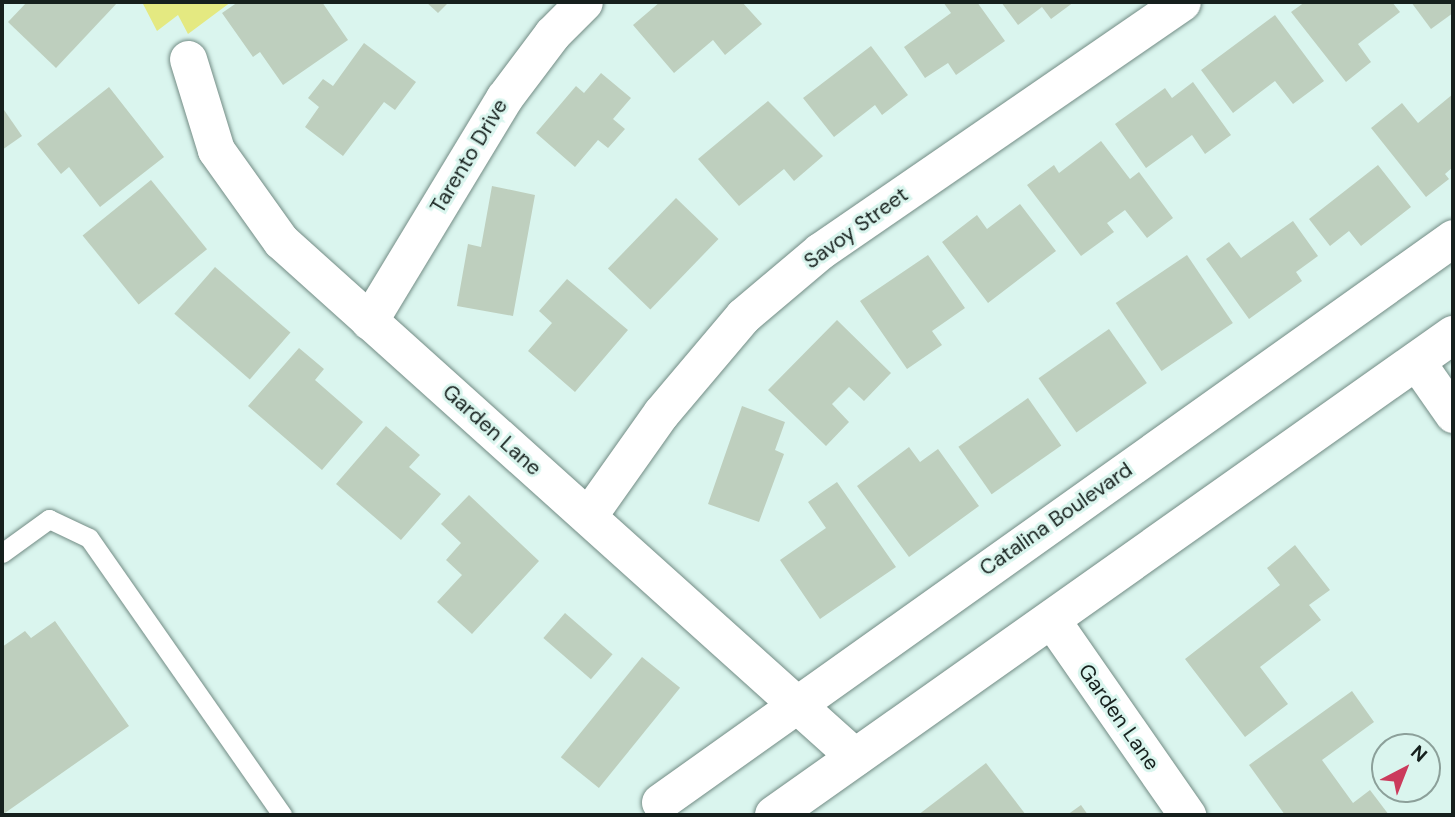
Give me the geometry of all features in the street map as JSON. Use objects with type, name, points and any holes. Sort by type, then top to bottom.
[{"type":"main road","points":[[774,815],[1453,335]]},
{"type":"street","name":"Tarento Drive","points":[[369,321],[504,98],[552,34],[584,2]]},
{"type":"street","name":"Savoy Street","points":[[588,516],[661,413],[743,316],[820,251],[1182,2]]},
{"type":"street","name":"Garden Lane","points":[[188,60],[216,150],[281,241],[855,757]]},
{"type":"street","name":"Catalina Boulevard","points":[[660,802],[1453,238]]},
{"type":"street","points":[[1416,361],[1453,414]]},
{"type":"street","name":"Garden Lane","points":[[1051,619],[1186,815]]},
{"type":"lane","points":[[2,553],[49,519],[89,538],[282,815]]},
{"type":"green space","points":[[142,2],[231,2],[188,34],[178,15],[157,31]]},
{"type":"building","points":[[27,2],[118,2],[56,68],[8,22]]},
{"type":"building","points":[[238,2],[322,2],[348,40],[283,85],[260,52],[253,57],[222,13]]},
{"type":"building","points":[[426,2],[449,2],[438,13]]},
{"type":"building","points":[[660,2],[742,2],[762,24],[725,55],[713,40],[674,73],[633,25]]},
{"type":"building","points":[[943,2],[977,2],[1005,41],[956,75],[948,63],[925,78],[904,47],[951,13]]},
{"type":"building","points":[[1001,2],[1074,2],[1051,19],[1042,7],[1018,25]]},
{"type":"building","points":[[1305,2],[1392,2],[1400,12],[1358,44],[1371,62],[1346,82],[1291,12]]},
{"type":"building","points":[[1411,2],[1453,2],[1453,13],[1431,29]]},
{"type":"building","points":[[1275,15],[1324,81],[1293,104],[1275,81],[1233,113],[1201,70]]},
{"type":"building","points":[[364,43],[416,82],[395,110],[384,102],[343,156],[305,127],[319,107],[308,98],[323,79],[333,86]]},
{"type":"building","points":[[871,46],[908,95],[882,115],[875,105],[834,137],[803,98]]},
{"type":"building","points":[[601,73],[631,98],[613,119],[625,129],[608,148],[598,140],[575,167],[536,133],[576,86],[584,93]]},
{"type":"building","points":[[1193,82],[1231,135],[1205,154],[1192,135],[1146,168],[1115,124],[1165,88],[1172,98]]},
{"type":"building","points":[[109,87],[164,157],[100,207],[69,167],[61,174],[37,144]]},
{"type":"building","points":[[1453,94],[1453,167],[1445,174],[1449,179],[1426,197],[1371,128],[1402,103],[1418,123]]},
{"type":"building","points":[[768,101],[823,156],[794,181],[784,169],[739,206],[698,159]]},
{"type":"building","points":[[2,107],[22,136],[2,150]]},
{"type":"building","points":[[1101,141],[1130,179],[1139,172],[1173,218],[1147,238],[1125,210],[1107,223],[1114,232],[1081,256],[1027,185],[1054,165],[1059,173]]},
{"type":"building","points":[[1378,165],[1411,207],[1361,246],[1349,231],[1330,246],[1309,219]]},
{"type":"building","points":[[151,180],[207,249],[139,305],[83,235]]},
{"type":"building","points":[[492,186],[535,195],[513,316],[457,306],[468,244],[481,247]]},
{"type":"building","points":[[676,198],[718,239],[650,309],[608,268]]},
{"type":"building","points":[[1020,204],[1056,251],[988,303],[942,242],[977,215],[987,229]]},
{"type":"building","points":[[1293,221],[1318,256],[1296,272],[1302,281],[1249,319],[1206,259],[1229,242],[1241,258]]},
{"type":"building","points":[[928,255],[965,308],[932,331],[942,345],[907,369],[860,301]]},
{"type":"building","points":[[1187,255],[1233,323],[1162,371],[1116,303]]},
{"type":"building","points":[[215,267],[290,333],[250,379],[174,314]]},
{"type":"building","points":[[567,279],[628,330],[575,392],[528,351],[552,323],[539,311]]},
{"type":"building","points":[[837,320],[891,373],[864,401],[849,387],[832,404],[849,422],[826,446],[768,390]]},
{"type":"building","points":[[1109,329],[1147,383],[1076,432],[1039,378]]},
{"type":"building","points":[[299,348],[324,369],[315,380],[363,422],[322,470],[248,406]]},
{"type":"building","points":[[1028,398],[1061,446],[992,494],[958,447]]},
{"type":"building","points":[[742,406],[785,422],[775,450],[784,454],[759,522],[708,504]]},
{"type":"building","points":[[386,426],[420,455],[409,467],[441,494],[401,540],[336,484]]},
{"type":"building","points":[[909,447],[920,462],[938,449],[979,506],[909,557],[857,486]]},
{"type":"building","points":[[837,482],[896,567],[820,619],[780,560],[826,528],[808,502]]},
{"type":"building","points":[[469,495],[539,561],[472,634],[437,602],[462,575],[446,560],[461,543],[441,524]]},
{"type":"building","points":[[1295,545],[1330,590],[1309,605],[1321,620],[1260,667],[1288,704],[1245,737],[1185,659],[1280,585],[1267,568]]},
{"type":"building","points":[[565,613],[613,654],[591,679],[543,638]]},
{"type":"building","points":[[55,621],[129,726],[2,815],[2,647],[25,631],[31,638]]},
{"type":"building","points":[[642,657],[680,688],[599,788],[561,757]]},
{"type":"building","points":[[1352,691],[1374,722],[1322,760],[1353,803],[1370,790],[1371,803],[1380,803],[1389,815],[1285,815],[1249,765]]},
{"type":"building","points":[[986,763],[1026,815],[918,815]]},
{"type":"building","points":[[1081,805],[1088,815],[1067,815]]}]
